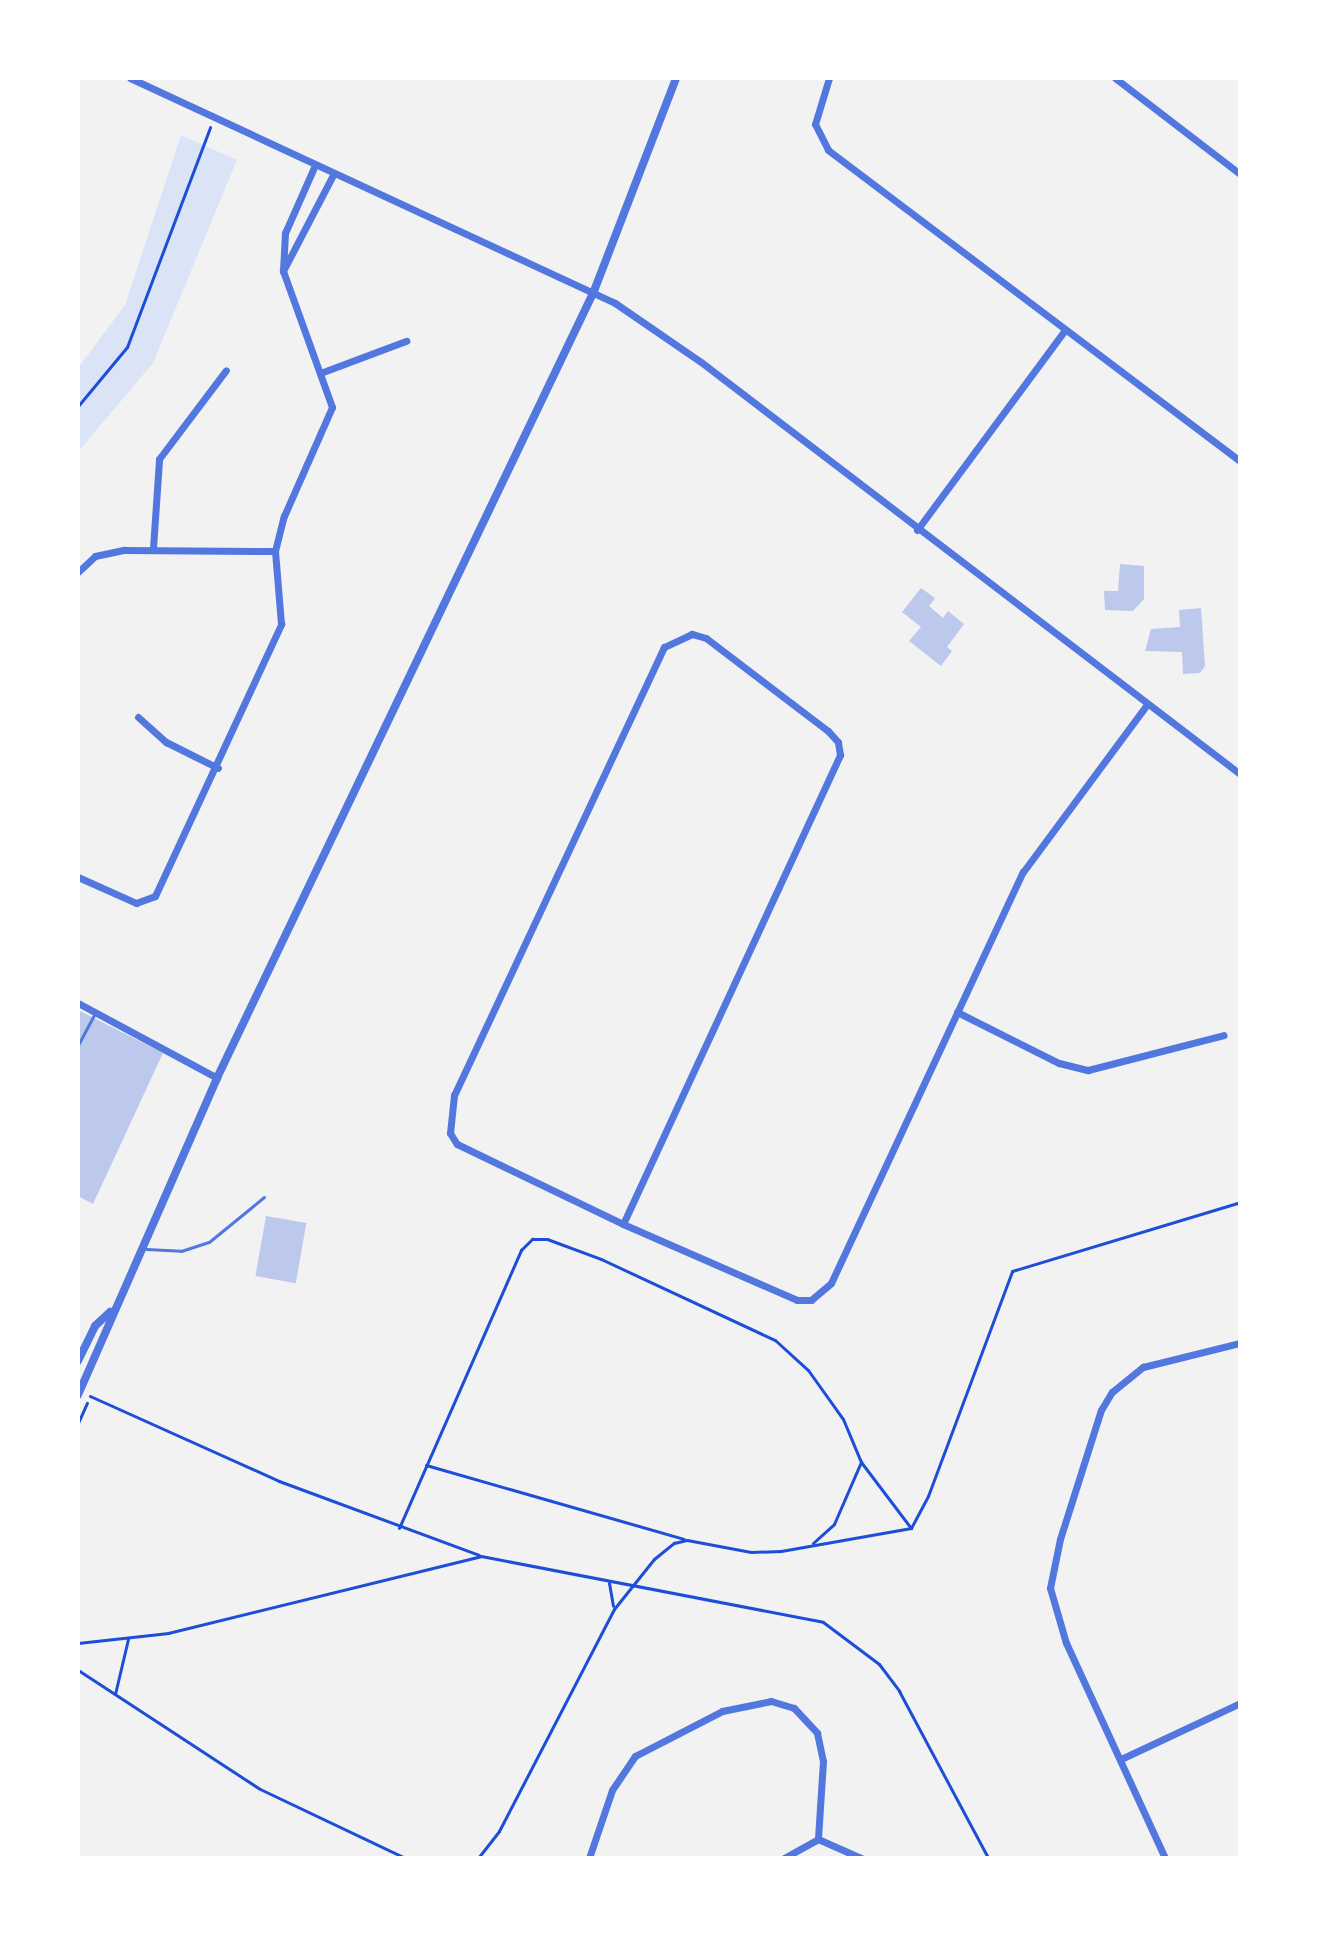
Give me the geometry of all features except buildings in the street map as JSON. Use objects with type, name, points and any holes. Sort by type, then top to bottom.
[{"type":"street","points":[[130,78],[594,291],[701,362],[1146,706],[1240,774]]},
{"type":"street","points":[[79,1392],[107,1333],[111,1312],[138,1248],[217,1078],[594,291],[676,78]]},
{"type":"street","points":[[829,78],[815,124],[820,142],[1064,331],[1240,461]]},
{"type":"street","points":[[1115,78],[1240,174]]},
{"type":"street","points":[[78,877],[136,903],[155,896],[218,768],[281,624],[275,551],[288,506],[331,414],[323,372],[283,271],[285,233],[315,165]]},
{"type":"street","points":[[283,271],[334,173]]},
{"type":"street","points":[[917,530],[1064,331]]},
{"type":"street","points":[[323,372],[406,341]]},
{"type":"street","points":[[153,548],[159,459],[226,370]]},
{"type":"street","points":[[78,572],[106,552],[153,548],[275,551]]},
{"type":"street","points":[[623,1224],[840,755],[838,742],[828,731],[706,638],[678,638],[657,655],[454,1095],[449,1124],[457,1144],[623,1224],[785,1297],[811,1300],[831,1283],[1037,849],[1146,706]]},
{"type":"street","points":[[138,717],[166,742],[218,768]]},
{"type":"street","points":[[78,1003],[217,1078]]},
{"type":"street","points":[[957,1012],[1059,1063],[1088,1070],[1224,1035]]},
{"type":"street","points":[[78,1344],[111,1312]]},
{"type":"street","points":[[78,1361],[95,1326]]},
{"type":"street","points":[[1165,1858],[1052,1608],[1050,1588],[1060,1539],[1101,1410],[1125,1378],[1143,1367],[1240,1343]]},
{"type":"street","points":[[589,1858],[612,1790],[635,1756],[722,1711],[759,1702],[794,1708],[817,1733],[823,1761],[818,1839]]},
{"type":"street","points":[[1121,1759],[1240,1703]]},
{"type":"street","points":[[784,1858],[818,1839]]},
{"type":"street","points":[[818,1839],[861,1858]]},
{"type":"lane","points":[[78,1045],[95,1012]]},
{"type":"lane","points":[[138,1248],[181,1251],[199,1246],[227,1231],[264,1197]]},
{"type":"path","points":[[78,406],[127,347],[215,116]]},
{"type":"path","points":[[911,1528],[928,1496],[1012,1271],[1240,1202]]},
{"type":"path","points":[[399,1528],[521,1250],[532,1239],[547,1239],[775,1340],[808,1370],[843,1419],[861,1462],[911,1528]]},
{"type":"path","points":[[79,1392],[279,1481],[481,1556],[823,1622],[879,1664],[899,1691],[988,1858]]},
{"type":"path","points":[[78,1423],[90,1396]]},
{"type":"path","points":[[811,1545],[834,1524],[861,1462]]},
{"type":"path","points":[[426,1465],[687,1540],[751,1552],[911,1528]]},
{"type":"path","points":[[478,1858],[499,1831],[614,1609],[654,1559],[674,1543],[687,1540]]},
{"type":"path","points":[[78,1643],[128,1638],[273,1609],[481,1556]]},
{"type":"path","points":[[609,1583],[614,1609]]},
{"type":"path","points":[[115,1694],[128,1638]]},
{"type":"path","points":[[78,1670],[260,1789],[405,1858]]},
{"type":"shaded area","points":[[181,135],[237,160],[153,363],[78,452],[78,368],[125,305]]}]
